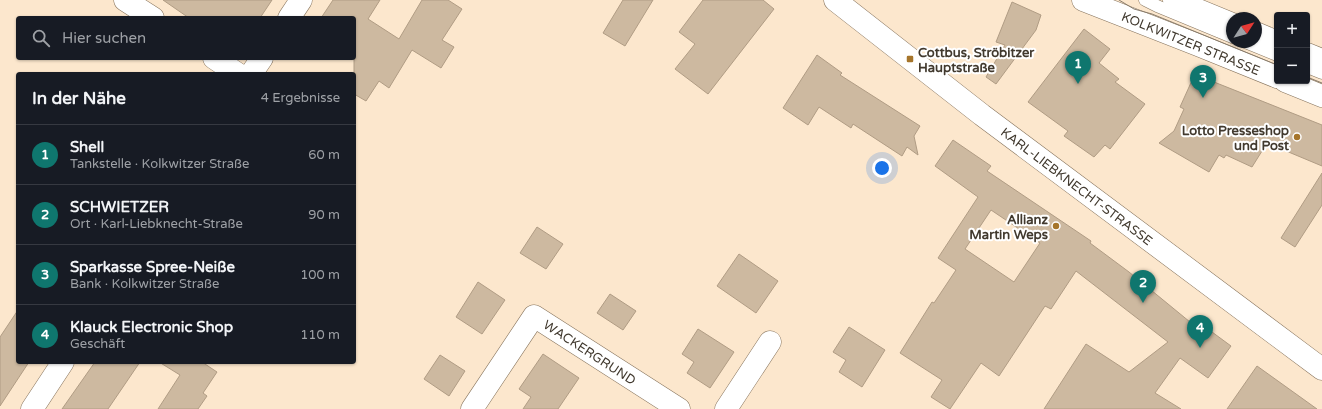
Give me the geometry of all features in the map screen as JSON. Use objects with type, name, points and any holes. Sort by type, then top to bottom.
[{"type":"street","points":[[126,0],[150,16]]},
{"type":"street","points":[[290,16],[301,0]]},
{"type":"street","name":"KOLKWITZER STRASSE","points":[[1083,0],[1274,77]]},
{"type":"street","points":[[1174,0],[1226,22]]},
{"type":"street","name":"KARL-LIEBKNECHT-STRASSE","points":[[840,1],[982,115],[1322,369]]},
{"type":"street","points":[[1262,36],[1274,41]]},
{"type":"street","points":[[1310,55],[1322,60]]},
{"type":"street","points":[[217,60],[235,72]]},
{"type":"street","points":[[252,72],[261,60]]},
{"type":"street","points":[[1293,84],[1322,96]]},
{"type":"street","name":"WACKERGRUND","points":[[472,409],[534,316],[679,409]]},
{"type":"street","points":[[726,409],[770,342]]},
{"type":"street","points":[[32,409],[62,364]]},
{"type":"lane","points":[[1145,0],[1156,6],[1226,34]]},
{"type":"lane","points":[[1260,48],[1274,54]]},
{"type":"lane","points":[[1310,68],[1322,73]]},
{"type":"building","points":[[163,0],[272,0],[261,16],[186,16]]},
{"type":"building","points":[[333,0],[380,0],[368,19],[399,39],[422,0],[448,0],[462,9],[442,40],[454,47],[441,68],[412,50],[389,88],[379,81],[366,101],[356,95],[356,72],[354,72],[354,60],[356,60],[356,16],[322,16]]},
{"type":"building","points":[[623,0],[653,0],[625,46],[603,33]]},
{"type":"building","points":[[703,0],[763,0],[774,9],[708,94],[675,69],[695,44],[679,32]]},
{"type":"building","points":[[1012,2],[1041,15],[1036,30],[996,84],[986,77],[1005,45],[996,42]]},
{"type":"building","points":[[1084,29],[1110,49],[1099,63],[1119,79],[1115,82],[1145,104],[1110,149],[1105,145],[1094,157],[1064,136],[1068,131],[1028,102]]},
{"type":"building","points":[[817,55],[842,73],[840,75],[920,126],[914,136],[918,155],[907,147],[902,156],[853,124],[851,128],[819,107],[808,125],[783,108]]},
{"type":"building","points":[[1194,76],[1208,82],[1209,80],[1322,125],[1322,166],[1267,143],[1252,167],[1226,155],[1224,158],[1219,155],[1209,172],[1159,143],[1174,131],[1184,109],[1180,107]]},
{"type":"building","points":[[953,140],[991,166],[987,171],[1091,241],[1090,243],[1129,272],[1190,322],[1193,318],[1231,346],[1208,378],[1180,358],[1155,393],[1181,409],[1044,409],[1086,344],[1129,372],[1168,342],[1076,271],[1051,309],[1045,306],[999,376],[981,363],[950,409],[931,397],[942,380],[900,353],[932,302],[934,303],[956,270],[938,258],[978,197],[935,166]],"holes":[[[991,210],[1040,243],[1014,282],[965,249]]]},
{"type":"building","points":[[1322,173],[1322,205],[1295,247],[1281,238]]},
{"type":"building","points":[[537,227],[563,244],[546,269],[520,253]]},
{"type":"building","points":[[739,254],[778,281],[756,313],[717,286]]},
{"type":"building","points":[[478,282],[505,300],[482,334],[456,317]]},
{"type":"building","points":[[610,294],[636,311],[623,330],[597,313]]},
{"type":"building","points":[[16,313],[16,364],[28,364],[0,406],[0,337]]},
{"type":"building","points":[[849,327],[885,350],[862,387],[839,372],[846,360],[833,352]]},
{"type":"building","points":[[698,329],[734,352],[710,388],[687,373],[694,362],[682,354]]},
{"type":"building","points":[[543,354],[579,378],[558,409],[523,409],[531,397],[519,389]]},
{"type":"building","points":[[440,355],[465,371],[449,396],[424,379]]},
{"type":"building","points":[[94,364],[139,364],[108,409],[62,409]]},
{"type":"building","points":[[162,364],[205,364],[217,372],[203,393],[207,396],[198,409],[158,409],[180,375]]},
{"type":"building","points":[[1257,366],[1317,409],[1227,409]]},
{"type":"tram line","points":[[1119,0],[1134,9],[1152,14],[1274,64]]},
{"type":"tram line","points":[[1310,78],[1322,83]]},
{"type":"place","name":"Cottbus, Ströbitzer Hauptstraße","points":[[910,59]]},
{"type":"place","name":"Shell","points":[[1078,84]]},
{"type":"place","name":"Sparkasse Spree-Neiße","points":[[1203,98]]},
{"type":"place","name":"Lotto Presseshop und Post","points":[[1297,137]]},
{"type":"place","name":"Allianz Martin Weps","points":[[1056,226]]},
{"type":"place","name":"SCHWIETZER","points":[[1143,303]]},
{"type":"place","name":"Klauck Electronic Shop","points":[[1200,348]]}]
